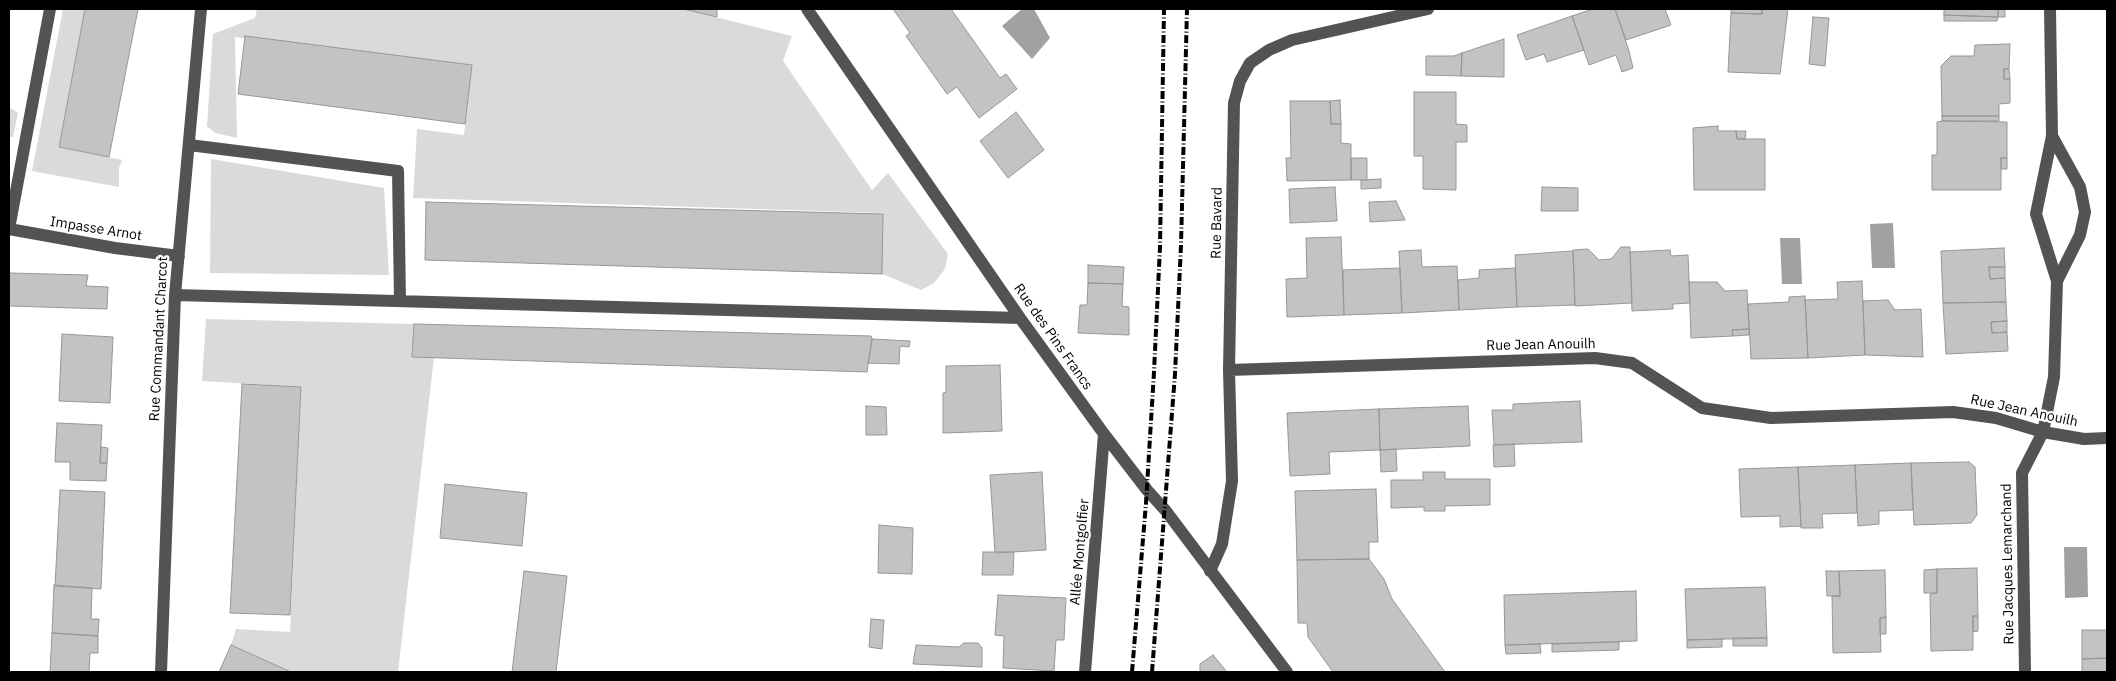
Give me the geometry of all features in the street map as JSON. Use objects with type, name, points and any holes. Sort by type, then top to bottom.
[{"type":"street","points":[[9,229],[50,9]]},
{"type":"street","name":"Rue Commandant Charcot","points":[[161,672],[175,294],[201,9]]},
{"type":"street","name":"Rue des Pins Francs","points":[[807,9],[1020,318],[1104,434],[1147,490],[1166,511],[1287,672]]},
{"type":"street","name":"Rue Bavard","points":[[1210,572],[1222,544],[1232,481],[1229,370],[1234,103],[1240,80],[1250,63],[1269,50],[1292,40],[1428,9]]},
{"type":"street","name":"Rue Jacques Lemarchand","points":[[2025,672],[2022,474],[2043,432],[2054,377],[2057,281],[2036,214],[2052,136],[2050,9]]},
{"type":"street","name":"Rue Jacques Lemarchand","points":[[2052,136],[2080,186],[2085,212],[2080,235],[2057,281]]},
{"type":"street","points":[[188,144],[398,171],[400,301]]},
{"type":"street","name":"Impasse Arnot","points":[[9,229],[115,248],[178,256]]},
{"type":"street","points":[[175,294],[1020,318]]},
{"type":"street","name":"Rue Jean Anouilh","points":[[1229,370],[1595,358],[1632,363],[1702,408],[1771,418],[1953,412],[1996,418],[2043,432],[2084,439],[2107,438]]},
{"type":"street","name":"Allée Montgolfier","points":[[1085,672],[1104,434]]},
{"type":"shaded area","points":[[63,9],[85,9],[59,147],[122,160],[119,168],[119,187],[32,171]]},
{"type":"shaded area","points":[[257,9],[682,9],[792,36],[783,61],[872,190],[888,173],[948,254],[945,269],[934,283],[921,290],[882,274],[883,213],[413,198],[417,129],[464,135],[472,65],[235,37],[237,138],[215,133],[207,126],[213,34],[255,18]]},
{"type":"shaded area","points":[[1022,9],[1034,9],[1050,38],[1032,59],[1002,26]]},
{"type":"shaded area","points":[[9,107],[18,113],[13,137],[9,137]]},
{"type":"shaded area","points":[[211,159],[384,188],[389,275],[210,273]]},
{"type":"shaded area","points":[[1893,223],[1895,268],[1872,268],[1870,224]]},
{"type":"shaded area","points":[[1780,238],[1800,238],[1802,284],[1782,284]]},
{"type":"shaded area","points":[[206,319],[414,324],[412,356],[434,357],[398,672],[291,672],[231,645],[236,629],[290,632],[301,387],[202,381]]},
{"type":"shaded area","points":[[2064,547],[2087,547],[2088,597],[2065,598]]},
{"type":"building","points":[[85,9],[138,9],[109,157],[59,147]]},
{"type":"building","points":[[683,9],[717,9],[717,17]]},
{"type":"building","points":[[893,9],[951,9],[1000,78],[1006,74],[1017,89],[979,118],[957,87],[947,94],[906,36],[910,33]]},
{"type":"building","points":[[1593,9],[1615,9],[1633,68],[1622,72],[1616,55],[1589,65],[1572,16]]},
{"type":"building","points":[[1615,9],[1665,9],[1671,25],[1626,40]]},
{"type":"building","points":[[1731,9],[1762,9],[1762,14],[1731,13]]},
{"type":"building","points":[[1762,9],[1788,9],[1780,74],[1728,72],[1731,13],[1762,14]]},
{"type":"building","points":[[1944,9],[1998,9],[1998,17],[1944,15]]},
{"type":"building","points":[[1998,9],[2005,9],[2005,17],[1998,17]]},
{"type":"building","points":[[1944,15],[1998,17],[1997,21],[1944,21]]},
{"type":"building","points":[[1572,16],[1584,50],[1547,62],[1544,54],[1526,60],[1517,35]]},
{"type":"building","points":[[1813,17],[1829,18],[1825,66],[1809,64]]},
{"type":"building","points":[[245,36],[472,65],[465,124],[238,94]]},
{"type":"building","points":[[1504,39],[1504,77],[1461,76],[1462,53]]},
{"type":"building","points":[[2010,44],[2009,69],[2004,69],[2004,79],[2010,79],[2010,103],[1999,104],[1999,116],[1942,116],[1941,66],[1951,56],[1974,56],[1975,45]]},
{"type":"building","points":[[1462,53],[1461,76],[1426,75],[1426,56],[1454,56]]},
{"type":"building","points":[[2004,69],[2009,69],[2010,79],[2004,79]]},
{"type":"building","points":[[1414,92],[1456,92],[1456,124],[1467,125],[1467,142],[1456,142],[1456,190],[1423,189],[1423,156],[1414,156]]},
{"type":"building","points":[[1340,100],[1341,124],[1331,124],[1330,101]]},
{"type":"building","points":[[1290,101],[1330,101],[1331,124],[1341,124],[1341,143],[1351,144],[1351,180],[1287,181],[1286,158],[1291,158]]},
{"type":"building","points":[[1016,112],[1044,150],[1008,178],[980,141]]},
{"type":"building","points":[[1942,116],[1999,116],[1999,121],[1942,121]]},
{"type":"building","points":[[1937,122],[2007,122],[2007,158],[2001,158],[2001,190],[1932,190],[1932,155],[1937,155]]},
{"type":"building","points":[[1718,126],[1718,131],[1736,131],[1737,139],[1765,139],[1765,190],[1694,190],[1693,128]]},
{"type":"building","points":[[1736,131],[1746,131],[1745,139],[1737,139]]},
{"type":"building","points":[[1351,158],[1367,158],[1367,180],[1351,180]]},
{"type":"building","points":[[2001,158],[2007,158],[2007,169],[2001,169]]},
{"type":"building","points":[[1381,179],[1381,188],[1361,189],[1361,180]]},
{"type":"building","points":[[1335,187],[1337,221],[1290,223],[1289,189]]},
{"type":"building","points":[[1542,187],[1578,188],[1578,211],[1541,211]]},
{"type":"building","points":[[1396,201],[1405,220],[1370,222],[1369,202]]},
{"type":"building","points":[[426,202],[883,214],[882,274],[425,260]]},
{"type":"building","points":[[1341,237],[1344,315],[1287,317],[1286,279],[1307,278],[1306,238]]},
{"type":"building","points":[[1621,247],[1630,247],[1632,303],[1575,306],[1573,250],[1588,249],[1599,260],[1611,259]]},
{"type":"building","points":[[2004,248],[2005,267],[1989,267],[1990,279],[2005,278],[2006,302],[1943,303],[1941,251]]},
{"type":"building","points":[[1421,250],[1422,267],[1457,266],[1459,310],[1402,313],[1399,251]]},
{"type":"building","points":[[1670,250],[1671,256],[1688,255],[1690,303],[1673,304],[1673,309],[1632,311],[1630,252]]},
{"type":"building","points":[[1573,251],[1575,305],[1517,307],[1515,255]]},
{"type":"building","points":[[1088,265],[1124,267],[1123,284],[1088,283]]},
{"type":"building","points":[[1989,267],[2005,267],[2005,278],[1990,279]]},
{"type":"building","points":[[1400,268],[1402,313],[1344,315],[1343,270]]},
{"type":"building","points":[[1515,268],[1517,307],[1459,310],[1458,280],[1479,278],[1479,270]]},
{"type":"building","points":[[9,273],[88,275],[86,286],[108,287],[107,309],[9,306]]},
{"type":"building","points":[[1862,281],[1865,355],[1808,358],[1805,300],[1838,299],[1837,282]]},
{"type":"building","points":[[1689,282],[1717,282],[1725,291],[1747,290],[1749,329],[1732,330],[1733,336],[1691,338]]},
{"type":"building","points":[[1088,283],[1123,284],[1122,306],[1129,307],[1129,335],[1078,333],[1080,305],[1087,305]]},
{"type":"building","points":[[1805,296],[1808,358],[1751,359],[1748,304],[1789,302],[1789,297]]},
{"type":"building","points":[[1888,300],[1895,310],[1921,309],[1923,357],[1865,355],[1863,301]]},
{"type":"building","points":[[2006,302],[2007,321],[1991,322],[1992,333],[2007,332],[2008,351],[1946,354],[1943,303]]},
{"type":"building","points":[[2007,321],[2007,332],[1992,333],[1991,322]]},
{"type":"building","points":[[414,324],[871,336],[872,339],[867,372],[412,357]]},
{"type":"building","points":[[1749,329],[1749,335],[1733,336],[1732,330]]},
{"type":"building","points":[[62,334],[113,337],[110,403],[59,401]]},
{"type":"building","points":[[872,339],[910,341],[909,347],[900,346],[899,364],[868,363]]},
{"type":"building","points":[[1000,365],[1002,431],[943,433],[943,393],[946,392],[946,366]]},
{"type":"building","points":[[242,384],[301,387],[290,615],[230,613]]},
{"type":"building","points":[[1580,401],[1582,442],[1494,445],[1492,410],[1513,410],[1513,404]]},
{"type":"building","points":[[866,406],[886,407],[887,435],[866,435]]},
{"type":"building","points":[[1468,406],[1470,446],[1380,450],[1379,409]]},
{"type":"building","points":[[1379,409],[1380,450],[1329,452],[1330,474],[1290,476],[1287,413]]},
{"type":"building","points":[[57,423],[102,425],[100,463],[107,463],[106,481],[70,480],[70,462],[55,462]]},
{"type":"building","points":[[1514,444],[1515,466],[1494,467],[1493,445]]},
{"type":"building","points":[[101,447],[108,448],[107,463],[100,463]]},
{"type":"building","points":[[1396,449],[1397,471],[1381,472],[1380,450]]},
{"type":"building","points":[[1969,462],[1975,467],[1977,515],[1971,523],[1914,525],[1911,463]]},
{"type":"building","points":[[1911,463],[1913,510],[1879,511],[1879,524],[1858,526],[1855,465]]},
{"type":"building","points":[[1855,465],[1857,513],[1822,514],[1823,528],[1801,528],[1798,467]]},
{"type":"building","points":[[1798,467],[1801,526],[1780,527],[1780,516],[1741,517],[1739,469]]},
{"type":"building","points":[[1042,472],[1046,550],[995,553],[990,475]]},
{"type":"building","points":[[1423,472],[1445,472],[1445,479],[1490,479],[1490,505],[1445,506],[1445,511],[1424,511],[1424,507],[1391,508],[1391,480],[1423,480]]},
{"type":"building","points":[[445,484],[527,493],[522,546],[440,538]]},
{"type":"building","points":[[1376,489],[1378,542],[1369,542],[1369,559],[1297,560],[1295,491]]},
{"type":"building","points":[[60,490],[105,492],[101,589],[55,586]]},
{"type":"building","points":[[879,525],[913,528],[912,574],[878,573]]},
{"type":"building","points":[[983,552],[1014,552],[1013,575],[982,575]]},
{"type":"building","points":[[1369,559],[1384,579],[1392,599],[1445,672],[1333,672],[1308,637],[1307,623],[1298,623],[1297,560]]},
{"type":"building","points":[[1977,568],[1978,616],[1973,616],[1973,650],[1931,651],[1930,594],[1937,593],[1937,569]]},
{"type":"building","points":[[1937,569],[1937,593],[1924,593],[1924,570]]},
{"type":"building","points":[[1885,570],[1886,617],[1880,618],[1881,652],[1833,653],[1832,596],[1840,596],[1839,571]]},
{"type":"building","points":[[524,571],[567,576],[556,672],[512,672]]},
{"type":"building","points":[[1826,571],[1839,571],[1840,596],[1827,596]]},
{"type":"building","points":[[54,585],[92,588],[91,619],[99,619],[98,636],[52,633]]},
{"type":"building","points":[[1765,587],[1767,638],[1687,640],[1685,589]]},
{"type":"building","points":[[1636,591],[1637,641],[1505,645],[1504,595]]},
{"type":"building","points":[[998,595],[1066,598],[1064,640],[1056,640],[1054,671],[1003,668],[1004,636],[995,635]]},
{"type":"building","points":[[1973,616],[1978,616],[1978,631],[1973,632]]},
{"type":"building","points":[[1886,617],[1886,634],[1880,634],[1880,618]]},
{"type":"building","points":[[871,619],[884,620],[882,649],[869,647]]},
{"type":"building","points":[[2082,630],[2107,630],[2107,658],[2082,659]]},
{"type":"building","points":[[52,633],[98,636],[98,653],[90,653],[89,672],[50,672]]},
{"type":"building","points":[[1733,638],[1767,638],[1767,646],[1733,646]]},
{"type":"building","points":[[1722,639],[1722,647],[1687,648],[1687,640]]},
{"type":"building","points":[[1619,642],[1619,650],[1552,652],[1552,644]]},
{"type":"building","points":[[964,643],[978,643],[982,648],[982,667],[913,664],[916,645],[959,647]]},
{"type":"building","points":[[1540,644],[1541,653],[1506,654],[1505,645]]},
{"type":"building","points":[[231,645],[291,672],[219,672]]},
{"type":"building","points":[[1213,655],[1227,672],[1200,672],[1200,664]]},
{"type":"building","points":[[2107,658],[2107,672],[2082,672],[2082,659]]},
{"type":"railway","points":[[1132,672],[1146,503],[1154,372],[1160,247],[1164,9]]},
{"type":"railway","points":[[1152,672],[1175,374],[1181,245],[1187,9]]}]
